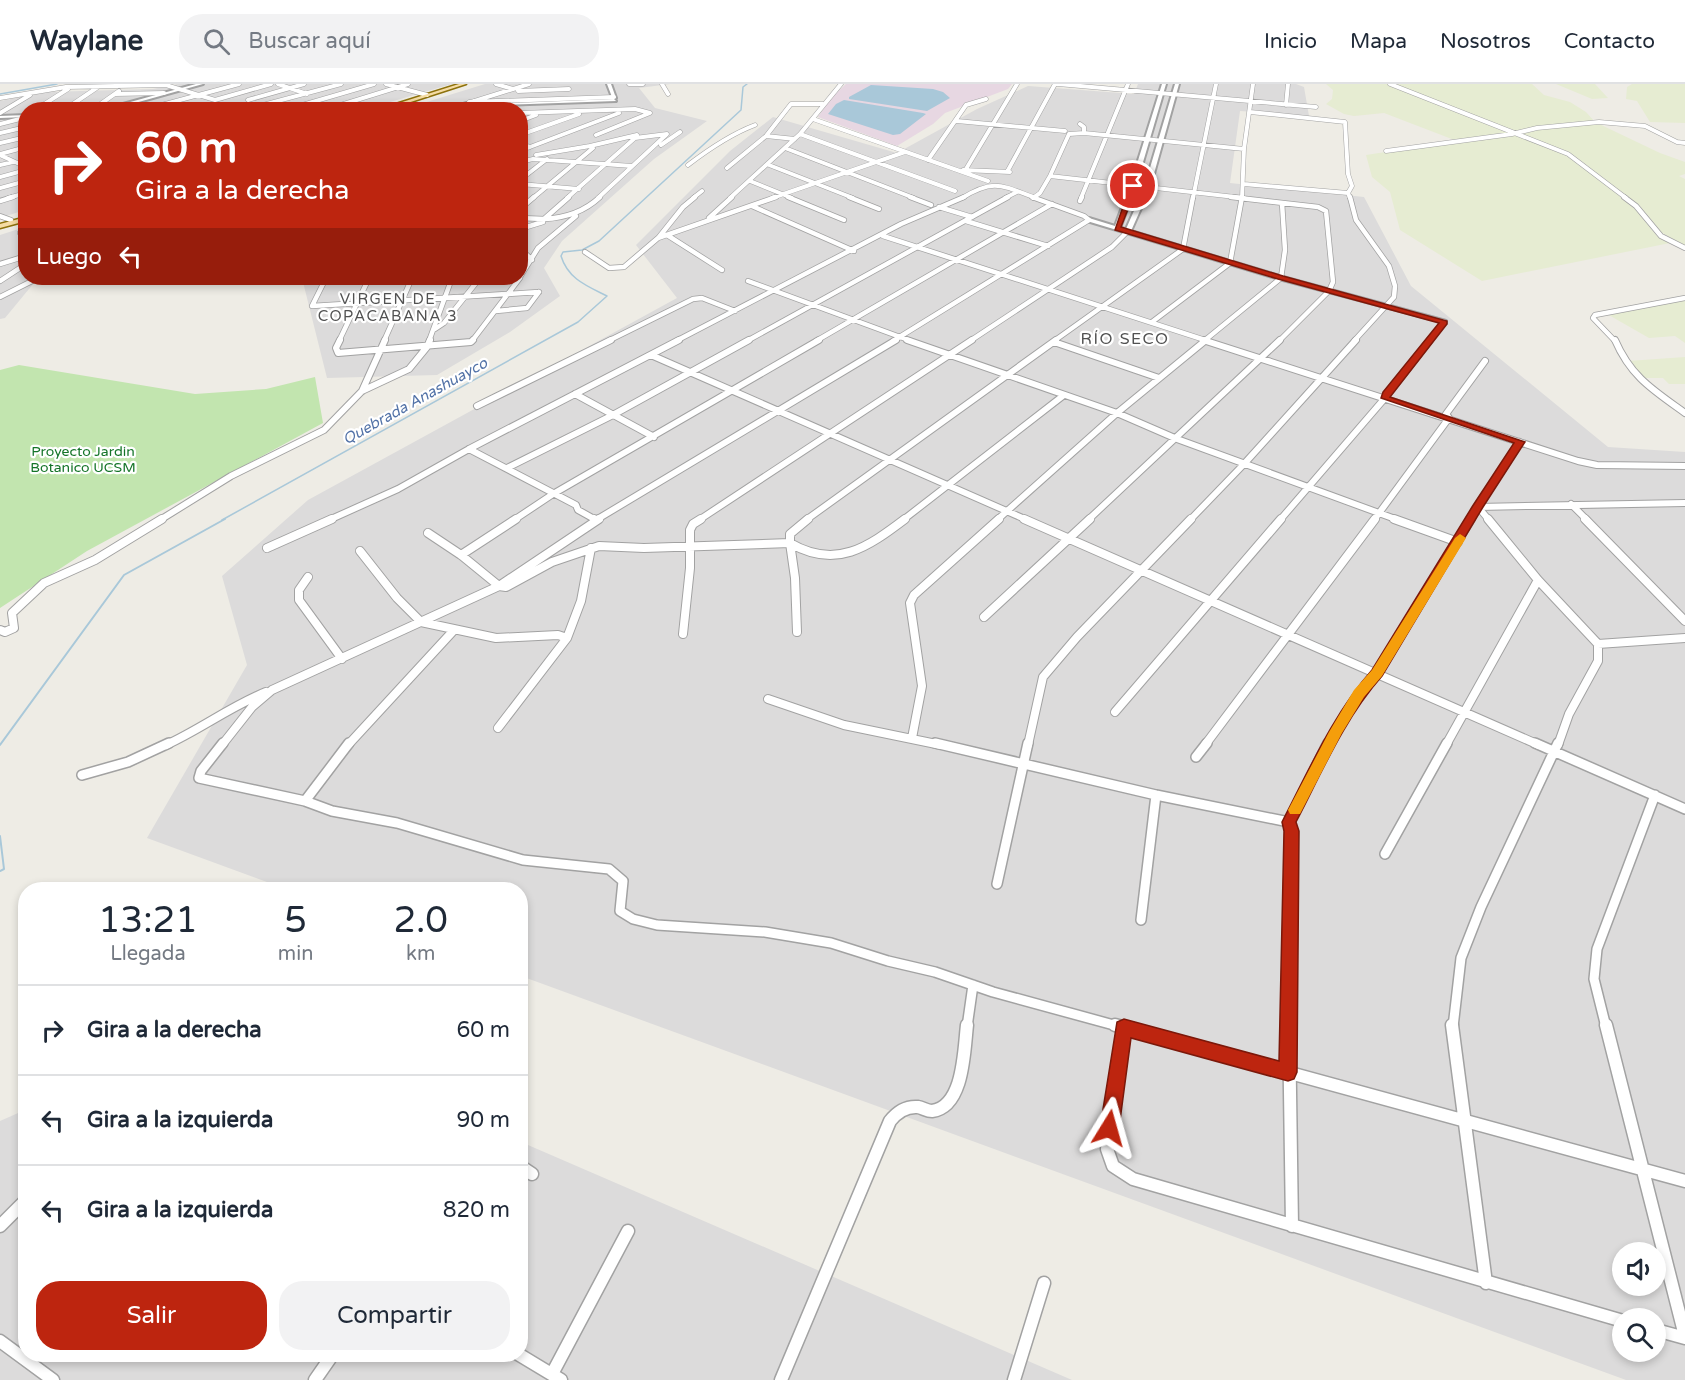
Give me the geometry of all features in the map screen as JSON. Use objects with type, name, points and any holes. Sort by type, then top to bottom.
[{"type":"main road","points":[[409,102],[464,84]]},
{"type":"main road","points":[[413,102],[472,84]]},
{"type":"main road","points":[[0,225],[18,219]]},
{"type":"main road","points":[[0,225],[18,219]]},
{"type":"street","points":[[132,102],[201,84]]},
{"type":"street","points":[[172,102],[238,84]]},
{"type":"street","points":[[0,98],[71,87],[167,85],[215,100],[271,84]]},
{"type":"street","points":[[278,84],[335,102]]},
{"type":"street","points":[[248,100],[304,84]]},
{"type":"street","points":[[276,102],[341,84]]},
{"type":"street","points":[[313,102],[374,84]]},
{"type":"street","points":[[386,84],[427,95]]},
{"type":"street","points":[[348,102],[408,84]]},
{"type":"street","points":[[496,84],[513,89]]},
{"type":"street","points":[[470,102],[529,84]]},
{"type":"street","points":[[609,84],[614,98]]},
{"type":"street","points":[[629,84],[643,84]]},
{"type":"street","points":[[662,84],[668,94]]},
{"type":"street","points":[[701,224],[769,165],[800,134],[841,84]]},
{"type":"street","points":[[966,169],[1017,84]]},
{"type":"street","points":[[960,171],[966,169],[1010,172],[1056,84],[1316,107]]},
{"type":"street","points":[[1080,201],[1128,84]]},
{"type":"street","points":[[1117,229],[1133,186],[1164,84]]},
{"type":"street","points":[[683,634],[691,546],[690,530],[699,518],[1112,247],[1128,231],[1147,188],[1177,84]]},
{"type":"street","points":[[797,632],[795,578],[790,534],[820,508],[887,459],[1183,249],[1211,98],[1216,84]]},
{"type":"street","points":[[1152,322],[1230,263],[1233,256],[1240,198],[1244,184],[1244,149],[1252,84]]},
{"type":"street","points":[[1286,105],[1288,84]]},
{"type":"street","points":[[1390,84],[1568,154],[1636,206],[1661,236],[1685,249]]},
{"type":"street","points":[[104,102],[126,86]]},
{"type":"street","points":[[505,92],[568,86],[573,99]]},
{"type":"street","points":[[48,102],[71,87]]},
{"type":"street","points":[[76,102],[98,87]]},
{"type":"street","points":[[20,102],[34,92]]},
{"type":"street","points":[[115,94],[164,93]]},
{"type":"street","points":[[470,102],[614,98]]},
{"type":"street","points":[[528,103],[614,98]]},
{"type":"street","points":[[528,132],[587,111],[614,98]]},
{"type":"street","points":[[928,160],[966,105],[986,99]]},
{"type":"street","points":[[0,116],[18,103]]},
{"type":"street","points":[[727,168],[766,136],[791,104],[823,104]]},
{"type":"street","points":[[530,147],[628,109]]},
{"type":"street","points":[[528,113],[628,109],[650,113],[596,135],[630,128]]},
{"type":"street","points":[[528,118],[541,112]]},
{"type":"street","points":[[1250,112],[1345,122],[1348,174],[1352,186],[1348,194]]},
{"type":"street","points":[[0,116],[18,117]]},
{"type":"street","points":[[813,118],[988,181]]},
{"type":"street","points":[[0,124],[18,119]]},
{"type":"street","points":[[561,120],[603,132]]},
{"type":"street","points":[[957,121],[1065,131]]},
{"type":"street","points":[[1386,151],[1599,122],[1645,126],[1677,142],[1685,143]]},
{"type":"street","points":[[744,128],[749,123]]},
{"type":"street","points":[[1080,124],[1085,128],[1084,133]]},
{"type":"street","points":[[688,165],[709,149],[721,144],[729,135],[755,125]]},
{"type":"street","points":[[0,134],[18,129]]},
{"type":"street","points":[[528,157],[674,129]]},
{"type":"street","points":[[645,155],[680,132]]},
{"type":"street","points":[[1033,198],[1040,193],[1050,176],[1069,134],[1084,133],[1244,149]]},
{"type":"street","points":[[528,266],[541,245],[591,205],[667,134],[635,138],[543,220]]},
{"type":"street","points":[[800,134],[955,191]]},
{"type":"street","points":[[766,136],[795,139]]},
{"type":"street","points":[[0,143],[18,139]]},
{"type":"street","points":[[528,202],[593,148],[588,146],[561,150]]},
{"type":"street","points":[[785,148],[931,205]]},
{"type":"street","points":[[0,154],[18,149]]},
{"type":"street","points":[[658,238],[905,152]]},
{"type":"street","points":[[528,175],[551,156],[548,153]]},
{"type":"street","points":[[0,154],[18,165]]},
{"type":"street","points":[[528,160],[632,166]]},
{"type":"street","points":[[0,165],[12,162]]},
{"type":"street","points":[[769,165],[879,209]]},
{"type":"street","points":[[0,177],[18,171]]},
{"type":"street","points":[[984,617],[1262,358],[1329,291],[1333,282],[1326,211],[1318,207],[1050,176]]},
{"type":"street","points":[[750,181],[844,220]]},
{"type":"street","points":[[0,188],[18,183]]},
{"type":"street","points":[[528,183],[579,189]]},
{"type":"street","points":[[267,548],[398,489],[470,449],[854,250],[939,207],[957,202],[977,189],[996,184],[1117,229],[1281,278],[1444,322],[1385,398],[1115,712]]},
{"type":"street","points":[[1244,184],[1348,194]]},
{"type":"street","points":[[585,252],[609,268],[624,267],[658,238],[683,207],[702,191]]},
{"type":"street","points":[[507,468],[611,416],[1017,192]]},
{"type":"street","points":[[997,884],[1043,677],[1077,637],[1244,464],[1394,297],[1397,286],[1382,254],[1363,232],[1354,217],[1354,206],[1348,194]]},
{"type":"street","points":[[0,201],[18,195]]},
{"type":"street","points":[[912,738],[922,686],[910,603],[914,595],[1117,413],[1281,278],[1285,237],[1282,203]]},
{"type":"street","points":[[461,555],[553,494],[1052,204]]},
{"type":"street","points":[[752,206],[854,250]]},
{"type":"street","points":[[939,207],[1005,233],[1048,246]]},
{"type":"street","points":[[528,227],[579,213]]},
{"type":"street","points":[[0,216],[11,220]]},
{"type":"street","points":[[528,219],[551,220]]},
{"type":"street","points":[[82,775],[128,762],[190,734],[240,702],[342,659],[499,586],[596,520],[780,411],[1089,220]]},
{"type":"street","points":[[668,235],[722,270]]},
{"type":"street","points":[[883,236],[1597,465],[1685,466]]},
{"type":"street","points":[[528,256],[532,260]]},
{"type":"street","points":[[0,264],[18,258]]},
{"type":"street","points":[[0,281],[18,269]]},
{"type":"street","points":[[748,281],[948,355],[1117,413],[1177,439],[1458,542]]},
{"type":"street","points":[[0,297],[24,285]]},
{"type":"street","points":[[322,285],[312,306],[539,292],[527,308],[496,311]]},
{"type":"street","points":[[365,285],[355,303],[336,350],[338,353],[427,347],[474,340],[514,285]]},
{"type":"street","points":[[0,630],[5,632],[14,628],[12,613],[44,583],[105,554],[165,514],[231,476],[324,430],[362,391],[409,285]]},
{"type":"street","points":[[362,391],[409,369],[427,347],[450,285]]},
{"type":"street","points":[[435,329],[444,323],[475,285]]},
{"type":"street","points":[[477,406],[693,299],[702,298],[735,311]]},
{"type":"street","points":[[1685,298],[1607,312],[1595,315],[1593,318],[1615,340],[1620,353],[1640,379],[1685,413]]},
{"type":"street","points":[[1054,342],[1159,378]]},
{"type":"street","points":[[651,355],[1685,809]]},
{"type":"street","points":[[1449,418],[1446,414],[1485,361]]},
{"type":"street","points":[[575,394],[611,416],[654,437]]},
{"type":"street","points":[[428,533],[461,555],[499,586],[506,587],[552,562],[599,546],[644,548],[790,543],[806,550],[840,555],[862,549],[1064,395]]},
{"type":"street","points":[[1196,757],[1290,635],[1449,418]]},
{"type":"street","points":[[1292,1226],[1288,1072],[1292,831],[1289,822],[1359,693],[1377,673],[1520,442]]},
{"type":"street","points":[[470,449],[576,505],[578,510],[596,520]]},
{"type":"street","points":[[1478,507],[1685,503]]},
{"type":"street","points":[[1571,504],[1685,621]]},
{"type":"street","points":[[1478,507],[1538,580],[1598,644],[1598,662],[1569,714],[1555,752],[1482,907],[1461,958],[1452,1022],[1486,1283]]},
{"type":"street","points":[[498,728],[559,645],[567,638],[581,601],[591,548]]},
{"type":"street","points":[[360,551],[397,598],[421,622],[496,638],[558,634],[567,638]]},
{"type":"street","points":[[308,577],[299,590],[299,600],[342,659]]},
{"type":"street","points":[[1385,854],[1538,580]]},
{"type":"street","points":[[305,801],[347,746],[454,630]]},
{"type":"street","points":[[1598,644],[1685,638]]},
{"type":"street","points":[[272,690],[252,707],[201,771],[199,778],[305,801],[332,811],[397,823],[523,860],[609,869],[623,881],[620,911],[628,917],[642,921],[657,925],[791,935],[831,943],[973,985],[1685,1181]]},
{"type":"street","points":[[768,699],[844,725],[912,738],[1156,795],[1289,822]]},
{"type":"street","points":[[1141,920],[1156,795]]},
{"type":"street","points":[[1655,795],[1597,949],[1594,979],[1685,1337],[1666,1332]]},
{"type":"street","points":[[781,1380],[890,1121],[898,1111],[917,1107],[932,1111],[948,1104],[959,1085],[973,985]]},
{"type":"street","points":[[1124,1027],[1107,1149],[1113,1166],[1133,1179],[1612,1318]]},
{"type":"street","points":[[528,1171],[532,1174]]},
{"type":"street","points":[[0,1226],[18,1208]]},
{"type":"street","points":[[528,1360],[556,1377],[628,1231]]},
{"type":"street","points":[[1014,1380],[1044,1283]]},
{"type":"street","points":[[0,1341],[18,1354]]},
{"type":"street","points":[[28,1362],[52,1380]]},
{"type":"street","points":[[315,1380],[327,1362]]},
{"type":"shaded area","points":[[178,84],[452,84],[390,102],[18,102],[18,212],[0,218],[0,101],[47,92],[153,89]]},
{"type":"shaded area","points":[[485,84],[670,84],[639,88],[655,108],[707,121],[654,159],[562,241],[544,268],[560,296],[510,332],[437,375],[327,378],[304,285],[528,285],[528,102],[427,102]]},
{"type":"shaded area","points":[[846,84],[1012,84],[1008,89],[945,113],[933,124],[897,146],[818,117],[831,98]]},
{"type":"shaded area","points":[[1138,84],[1296,84],[1304,87],[1309,116],[1240,111],[1230,183],[1364,197],[1411,286],[1608,447],[1685,452],[1685,1380],[1626,1380],[528,979],[528,882],[267,882],[147,838],[247,665],[222,576],[308,500],[677,298],[636,245],[730,151],[773,117],[897,153],[977,109],[1028,86],[1134,94]]},
{"type":"shaded area","points":[[18,229],[18,285],[32,285],[5,318],[0,319],[0,235]]},
{"type":"shaded area","points":[[18,1113],[18,1362],[528,1362],[528,1145],[1072,1380],[0,1380],[0,1121]]},
{"type":"green space","points":[[1326,84],[1388,84],[1565,154],[1633,206],[1657,236],[1670,243],[1482,281],[1400,230],[1390,192],[1372,177],[1366,155],[1457,141],[1384,113],[1354,116],[1344,114],[1326,104],[1332,99],[1333,90]]},
{"type":"green space","points":[[1393,84],[1532,84],[1544,95],[1570,102],[1586,112],[1595,122],[1660,153],[1685,162],[1685,174],[1679,176],[1685,179],[1685,246],[1659,231],[1640,206],[1572,154]]},
{"type":"green space","points":[[1556,84],[1595,84],[1608,98],[1592,99]]},
{"type":"green space","points":[[1632,84],[1685,84],[1685,123],[1650,122],[1637,101],[1626,99],[1627,87]]},
{"type":"green space","points":[[1685,300],[1685,343],[1675,336],[1649,338],[1607,314]]},
{"type":"green space","points":[[1685,357],[1685,384],[1669,384],[1663,378],[1644,378],[1628,361]]},
{"type":"green space","name":"Proyecto Jardin Botanico UCSM","points":[[19,365],[195,394],[266,389],[315,377],[323,423],[87,551],[0,608],[0,370]]},
{"type":"water","points":[[871,85],[933,89],[943,92],[950,98],[927,111],[849,99]]},
{"type":"water","points":[[844,100],[926,114],[900,134],[893,135],[828,114],[836,104]]},
{"type":"waterway","points":[[0,94],[57,84]]},
{"type":"waterway","name":"Quebrada Anashuayco","points":[[222,520],[578,322],[607,296],[573,276],[564,264],[561,256],[563,252],[582,250],[599,241],[741,110],[743,87],[747,84]]},
{"type":"waterway","name":"Quebrada Anashuayco","points":[[0,745],[124,575],[225,519]]},
{"type":"waterway","name":"Quebrada Anashuayco","points":[[0,836],[4,869],[0,871]]},
{"type":"slow traffic","points":[[1295,810],[1359,693],[1377,673],[1460,538]]},
{"type":"district","name":"VIRGEN DE COPACABANA 3","points":[[388,308]]},
{"type":"district","name":"RÍO SECO","points":[[1125,338]]},
{"type":"route","points":[[1109,1128],[1124,1027],[1288,1072],[1292,831],[1289,822],[1359,693],[1377,673],[1520,442],[1385,398],[1444,322],[1281,278],[1117,229],[1133,186]]}]
